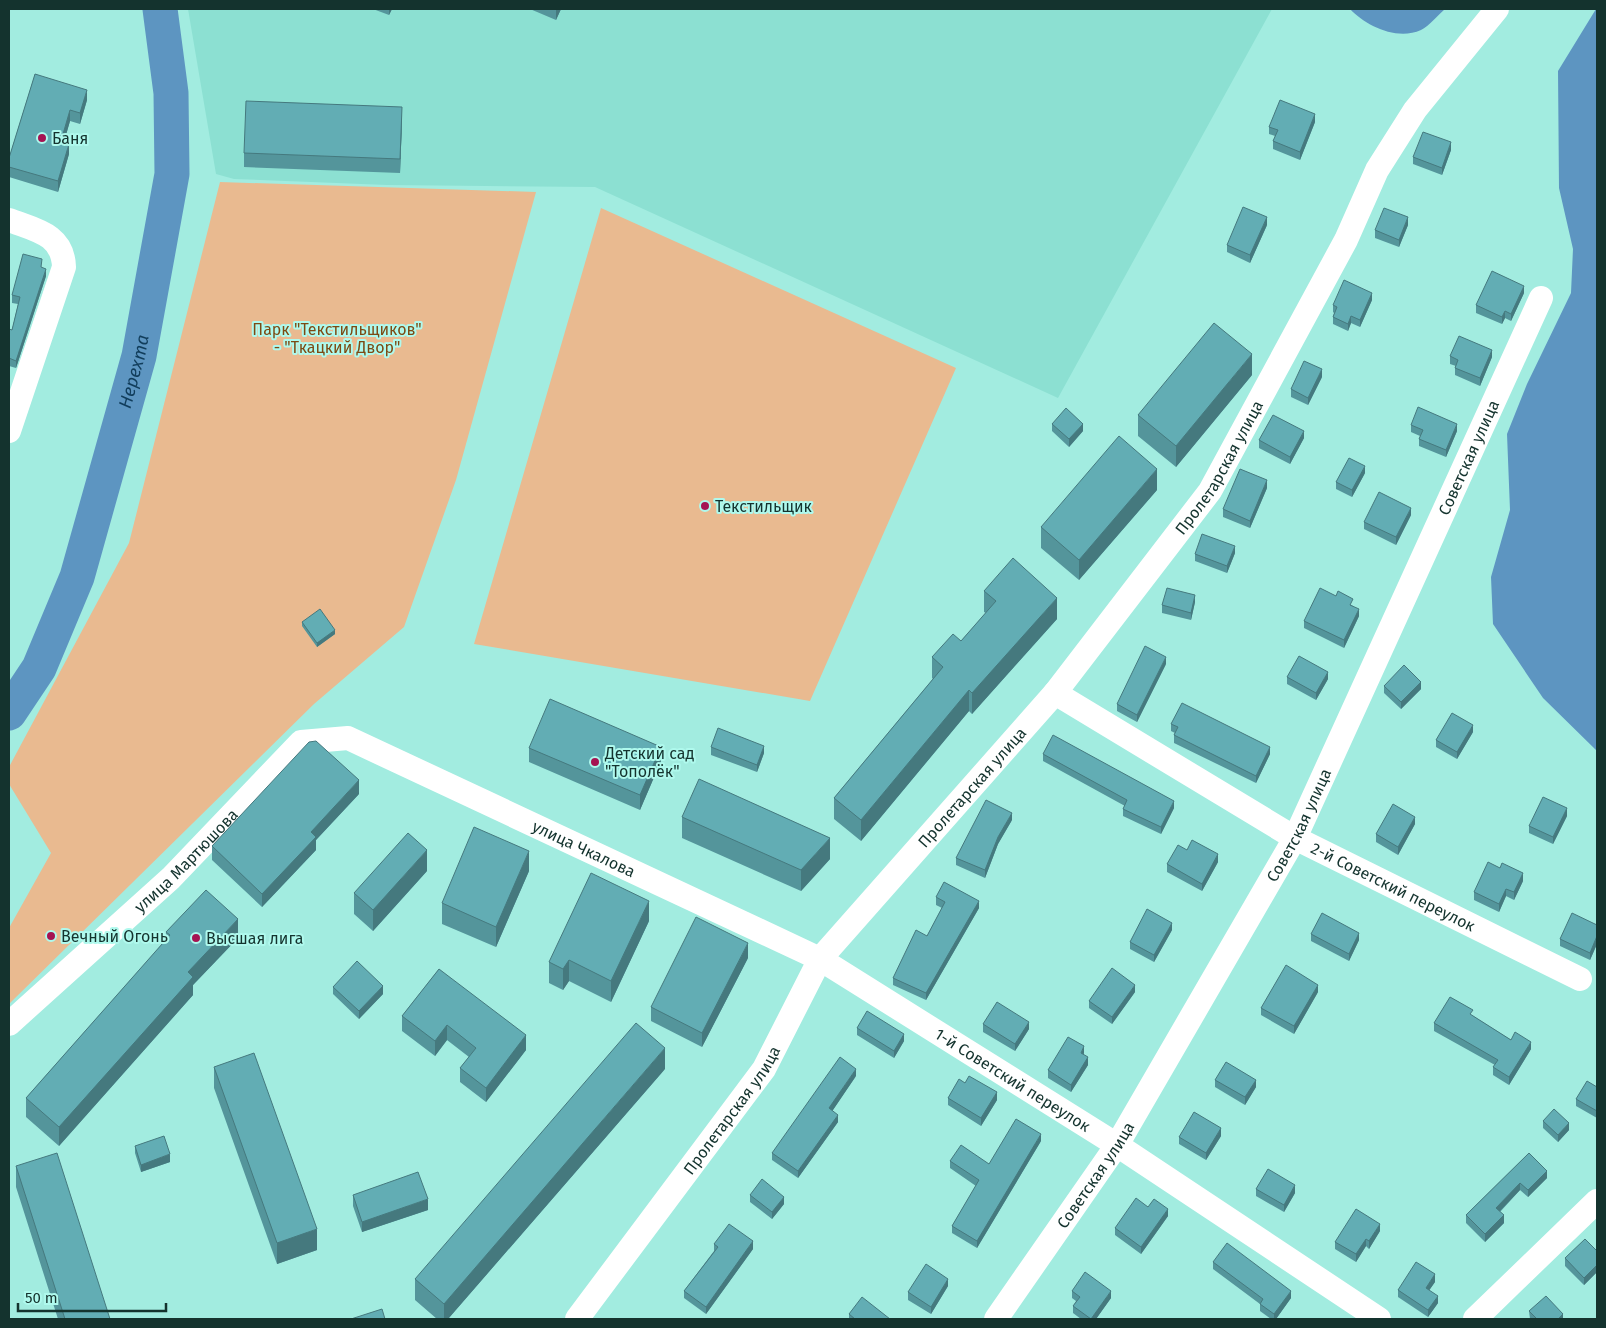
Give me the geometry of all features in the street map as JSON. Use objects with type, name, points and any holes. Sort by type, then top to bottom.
[{"type":"street","name":"Пролетарская улица","points":[[577,1319],[764,1068],[820,959],[1055,693],[1210,491],[1346,240],[1377,170],[1415,110],[1497,9]]},
{"type":"street","points":[[9,220],[51,237],[64,254],[64,267],[9,431]]},
{"type":"street","name":"Советская улица","points":[[996,1319],[1117,1145],[1295,838],[1541,298]]},
{"type":"street","name":"2-й Советский переулок","points":[[1055,693],[1295,838],[1580,979]]},
{"type":"street","name":"улица Чкалова","points":[[348,738],[820,959]]},
{"type":"street","name":"улица Мартюшова","points":[[9,1024],[172,878],[301,742],[348,738]]},
{"type":"street","name":"1-й Советский переулок","points":[[820,959],[1117,1145],[1379,1319]]},
{"type":"street","points":[[1476,1319],[1597,1201]]},
{"type":"shaded area","points":[[188,9],[1272,9],[1058,398],[595,187],[387,185],[234,179],[216,174]]},
{"type":"green space","name":"Парк \"Текстильщиков\" - \"Ткацкий Двор\"","points":[[220,182],[536,192],[456,480],[404,627],[314,704],[9,1004],[9,928],[51,853],[9,784],[9,767],[129,543]]},
{"type":"green space","name":"Текстильщик","points":[[601,208],[956,368],[810,701],[474,644]]},
{"type":"water","points":[[1350,9],[1445,9],[1421,30],[1402,34],[1392,33],[1373,26]]},
{"type":"water","points":[[1596,9],[1597,751],[1543,698],[1493,624],[1491,577],[1510,510],[1507,434],[1527,384],[1571,293],[1573,249],[1559,188],[1558,71]]},
{"type":"building","name":"Баня","points":[[35,74],[87,90],[80,113],[70,110],[61,141],[69,144],[58,181],[9,167],[9,158]]},
{"type":"building","points":[[1280,100],[1315,114],[1300,152],[1273,141],[1278,130],[1269,127]]},
{"type":"building","points":[[246,101],[402,107],[400,159],[244,153]]},
{"type":"building","points":[[1423,132],[1451,142],[1442,168],[1413,157]]},
{"type":"building","points":[[1243,207],[1267,217],[1250,255],[1227,245]]},
{"type":"building","points":[[1384,208],[1408,217],[1399,240],[1375,230]]},
{"type":"building","points":[[23,254],[42,259],[41,267],[46,269],[16,361],[9,358],[9,329],[12,330],[20,297],[12,295]]},
{"type":"building","points":[[1492,271],[1524,286],[1511,314],[1505,311],[1502,317],[1476,305]]},
{"type":"building","points":[[1344,280],[1372,293],[1360,320],[1351,316],[1348,324],[1333,317],[1337,307],[1333,305]]},
{"type":"building","points":[[1214,323],[1252,354],[1176,446],[1138,415]]},
{"type":"building","points":[[1459,336],[1492,350],[1480,378],[1455,368],[1458,360],[1450,356]]},
{"type":"building","points":[[1304,361],[1322,369],[1308,398],[1291,389]]},
{"type":"building","points":[[1418,407],[1457,424],[1446,450],[1419,439],[1423,430],[1411,425]]},
{"type":"building","points":[[1066,408],[1083,424],[1069,439],[1052,424]]},
{"type":"building","points":[[1273,415],[1304,431],[1290,457],[1259,440]]},
{"type":"building","points":[[1119,436],[1157,469],[1079,560],[1041,527]]},
{"type":"building","points":[[1349,458],[1365,466],[1352,490],[1336,482]]},
{"type":"building","points":[[1240,469],[1267,480],[1250,521],[1223,509]]},
{"type":"building","points":[[1379,492],[1411,508],[1396,537],[1364,522]]},
{"type":"building","points":[[1202,534],[1235,546],[1227,566],[1195,554]]},
{"type":"building","points":[[1013,558],[1057,598],[972,693],[969,690],[861,820],[834,798],[943,667],[932,657],[953,634],[961,641],[996,601],[984,591]]},
{"type":"building","points":[[1167,588],[1195,595],[1191,613],[1162,605]]},
{"type":"building","points":[[1320,588],[1336,596],[1338,591],[1353,599],[1350,605],[1359,609],[1344,640],[1304,621]]},
{"type":"building","points":[[320,609],[335,630],[317,643],[302,622]]},
{"type":"building","points":[[1145,646],[1166,657],[1137,715],[1117,704]]},
{"type":"building","points":[[1299,656],[1328,672],[1316,693],[1287,677]]},
{"type":"building","points":[[1404,665],[1421,682],[1401,702],[1384,686]]},
{"type":"building","name":"Детский сад \"Тополёк\"","points":[[550,699],[661,747],[640,795],[529,748]]},
{"type":"building","points":[[1182,703],[1270,747],[1256,776],[1174,735],[1178,727],[1171,724]]},
{"type":"building","points":[[1452,713],[1473,725],[1457,752],[1436,740]]},
{"type":"building","points":[[718,728],[764,746],[757,765],[711,747]]},
{"type":"building","points":[[1053,735],[1174,801],[1161,827],[1123,809],[1127,800],[1043,754]]},
{"type":"building","points":[[316,741],[359,780],[311,832],[316,837],[262,894],[212,846],[309,742]]},
{"type":"building","points":[[699,779],[830,838],[801,870],[682,817]]},
{"type":"building","points":[[1543,797],[1567,808],[1553,837],[1529,826]]},
{"type":"building","points":[[986,800],[1012,813],[998,837],[985,870],[956,858]]},
{"type":"building","points":[[1393,804],[1415,817],[1398,847],[1376,834]]},
{"type":"building","points":[[474,827],[529,851],[496,927],[442,903]]},
{"type":"building","points":[[408,833],[427,850],[373,910],[354,893]]},
{"type":"building","points":[[1192,840],[1218,854],[1202,884],[1167,864],[1178,845],[1187,850]]},
{"type":"building","points":[[1488,862],[1500,868],[1502,863],[1523,873],[1514,892],[1506,889],[1499,904],[1474,892]]},
{"type":"building","points":[[591,873],[649,901],[611,981],[569,960],[563,969],[549,962]]},
{"type":"building","points":[[944,882],[979,901],[926,993],[893,978],[916,930],[927,936],[945,902],[936,897]]},
{"type":"building","points":[[206,890],[238,919],[188,972],[193,977],[59,1127],[26,1098],[170,935],[166,932]]},
{"type":"building","points":[[1147,909],[1172,923],[1154,955],[1130,942]]},
{"type":"building","points":[[1322,913],[1359,933],[1349,954],[1311,934]]},
{"type":"building","points":[[1572,913],[1597,925],[1597,936],[1590,953],[1560,939]]},
{"type":"building","points":[[696,917],[748,943],[702,1033],[651,1007]]},
{"type":"building","points":[[357,961],[383,986],[359,1011],[333,987]]},
{"type":"building","points":[[1286,965],[1318,985],[1294,1026],[1261,1008]]},
{"type":"building","points":[[1112,968],[1135,985],[1112,1017],[1089,1001]]},
{"type":"building","points":[[439,969],[526,1035],[486,1088],[460,1068],[476,1048],[447,1025],[435,1041],[402,1016]]},
{"type":"building","points":[[1450,997],[1473,1010],[1470,1014],[1511,1040],[1515,1032],[1531,1042],[1509,1077],[1493,1067],[1498,1060],[1434,1023]]},
{"type":"building","points":[[997,1002],[1029,1022],[1015,1044],[983,1024]]},
{"type":"building","points":[[867,1011],[904,1034],[894,1051],[857,1028]]},
{"type":"building","points":[[636,1023],[665,1048],[444,1304],[415,1279]]},
{"type":"building","points":[[1068,1037],[1084,1046],[1081,1053],[1088,1057],[1071,1085],[1048,1070]]},
{"type":"building","points":[[254,1053],[317,1229],[277,1243],[214,1067]]},
{"type":"building","points":[[840,1057],[856,1069],[829,1108],[838,1115],[798,1171],[772,1153]]},
{"type":"building","points":[[1226,1062],[1256,1080],[1245,1097],[1215,1080]]},
{"type":"building","points":[[969,1076],[997,1092],[981,1118],[948,1098],[959,1079],[965,1083]]},
{"type":"building","points":[[1587,1081],[1597,1087],[1597,1111],[1576,1099]]},
{"type":"building","points":[[1554,1109],[1569,1123],[1558,1135],[1543,1121]]},
{"type":"building","points":[[1194,1112],[1221,1128],[1206,1153],[1179,1137]]},
{"type":"building","points":[[1016,1119],[1041,1134],[977,1241],[952,1226],[979,1180],[950,1161],[961,1145],[989,1164]]},
{"type":"building","points":[[164,1136],[170,1154],[141,1165],[135,1146]]},
{"type":"building","points":[[57,1153],[110,1319],[65,1319],[16,1166]]},
{"type":"building","points":[[1529,1153],[1547,1171],[1528,1190],[1520,1183],[1496,1208],[1504,1215],[1485,1234],[1466,1215]]},
{"type":"building","points":[[1268,1169],[1295,1185],[1284,1205],[1256,1189]]},
{"type":"building","points":[[418,1172],[428,1199],[362,1222],[353,1195]]},
{"type":"building","points":[[762,1179],[784,1197],[772,1212],[750,1195]]},
{"type":"building","points":[[1136,1198],[1148,1207],[1154,1199],[1168,1209],[1141,1247],[1115,1228]]},
{"type":"building","points":[[1356,1209],[1380,1224],[1369,1241],[1366,1239],[1356,1254],[1335,1242]]},
{"type":"building","points":[[729,1224],[753,1241],[706,1307],[684,1291],[718,1247],[714,1244]]},
{"type":"building","points":[[1585,1239],[1597,1251],[1597,1265],[1584,1278],[1565,1258]]},
{"type":"building","points":[[1227,1243],[1291,1291],[1274,1314],[1260,1304],[1263,1299],[1213,1262]]},
{"type":"building","points":[[1416,1262],[1435,1274],[1426,1288],[1438,1296],[1428,1310],[1398,1290]]},
{"type":"building","points":[[926,1264],[948,1279],[931,1307],[908,1292]]},
{"type":"building","points":[[1085,1272],[1111,1291],[1091,1319],[1073,1306],[1080,1297],[1072,1291]]},
{"type":"building","points":[[1546,1296],[1563,1314],[1558,1319],[1537,1319],[1529,1311]]},
{"type":"building","points":[[862,1297],[890,1319],[855,1319],[849,1314]]},
{"type":"building","points":[[382,1309],[385,1319],[351,1319]]},
{"type":"waterway","name":"Нерехта","points":[[9,713],[39,668],[77,577],[139,356],[172,174],[171,93],[160,9]]},
{"type":"place","name":"Баня","points":[[42,138]]},
{"type":"place","name":"Текстильщик","points":[[705,506]]},
{"type":"place","name":"Детский сад \"Тополёк\"","points":[[595,762]]},
{"type":"place","name":"Вечный Огонь","points":[[51,936]]},
{"type":"place","name":"Высшая лига","points":[[196,938]]}]
